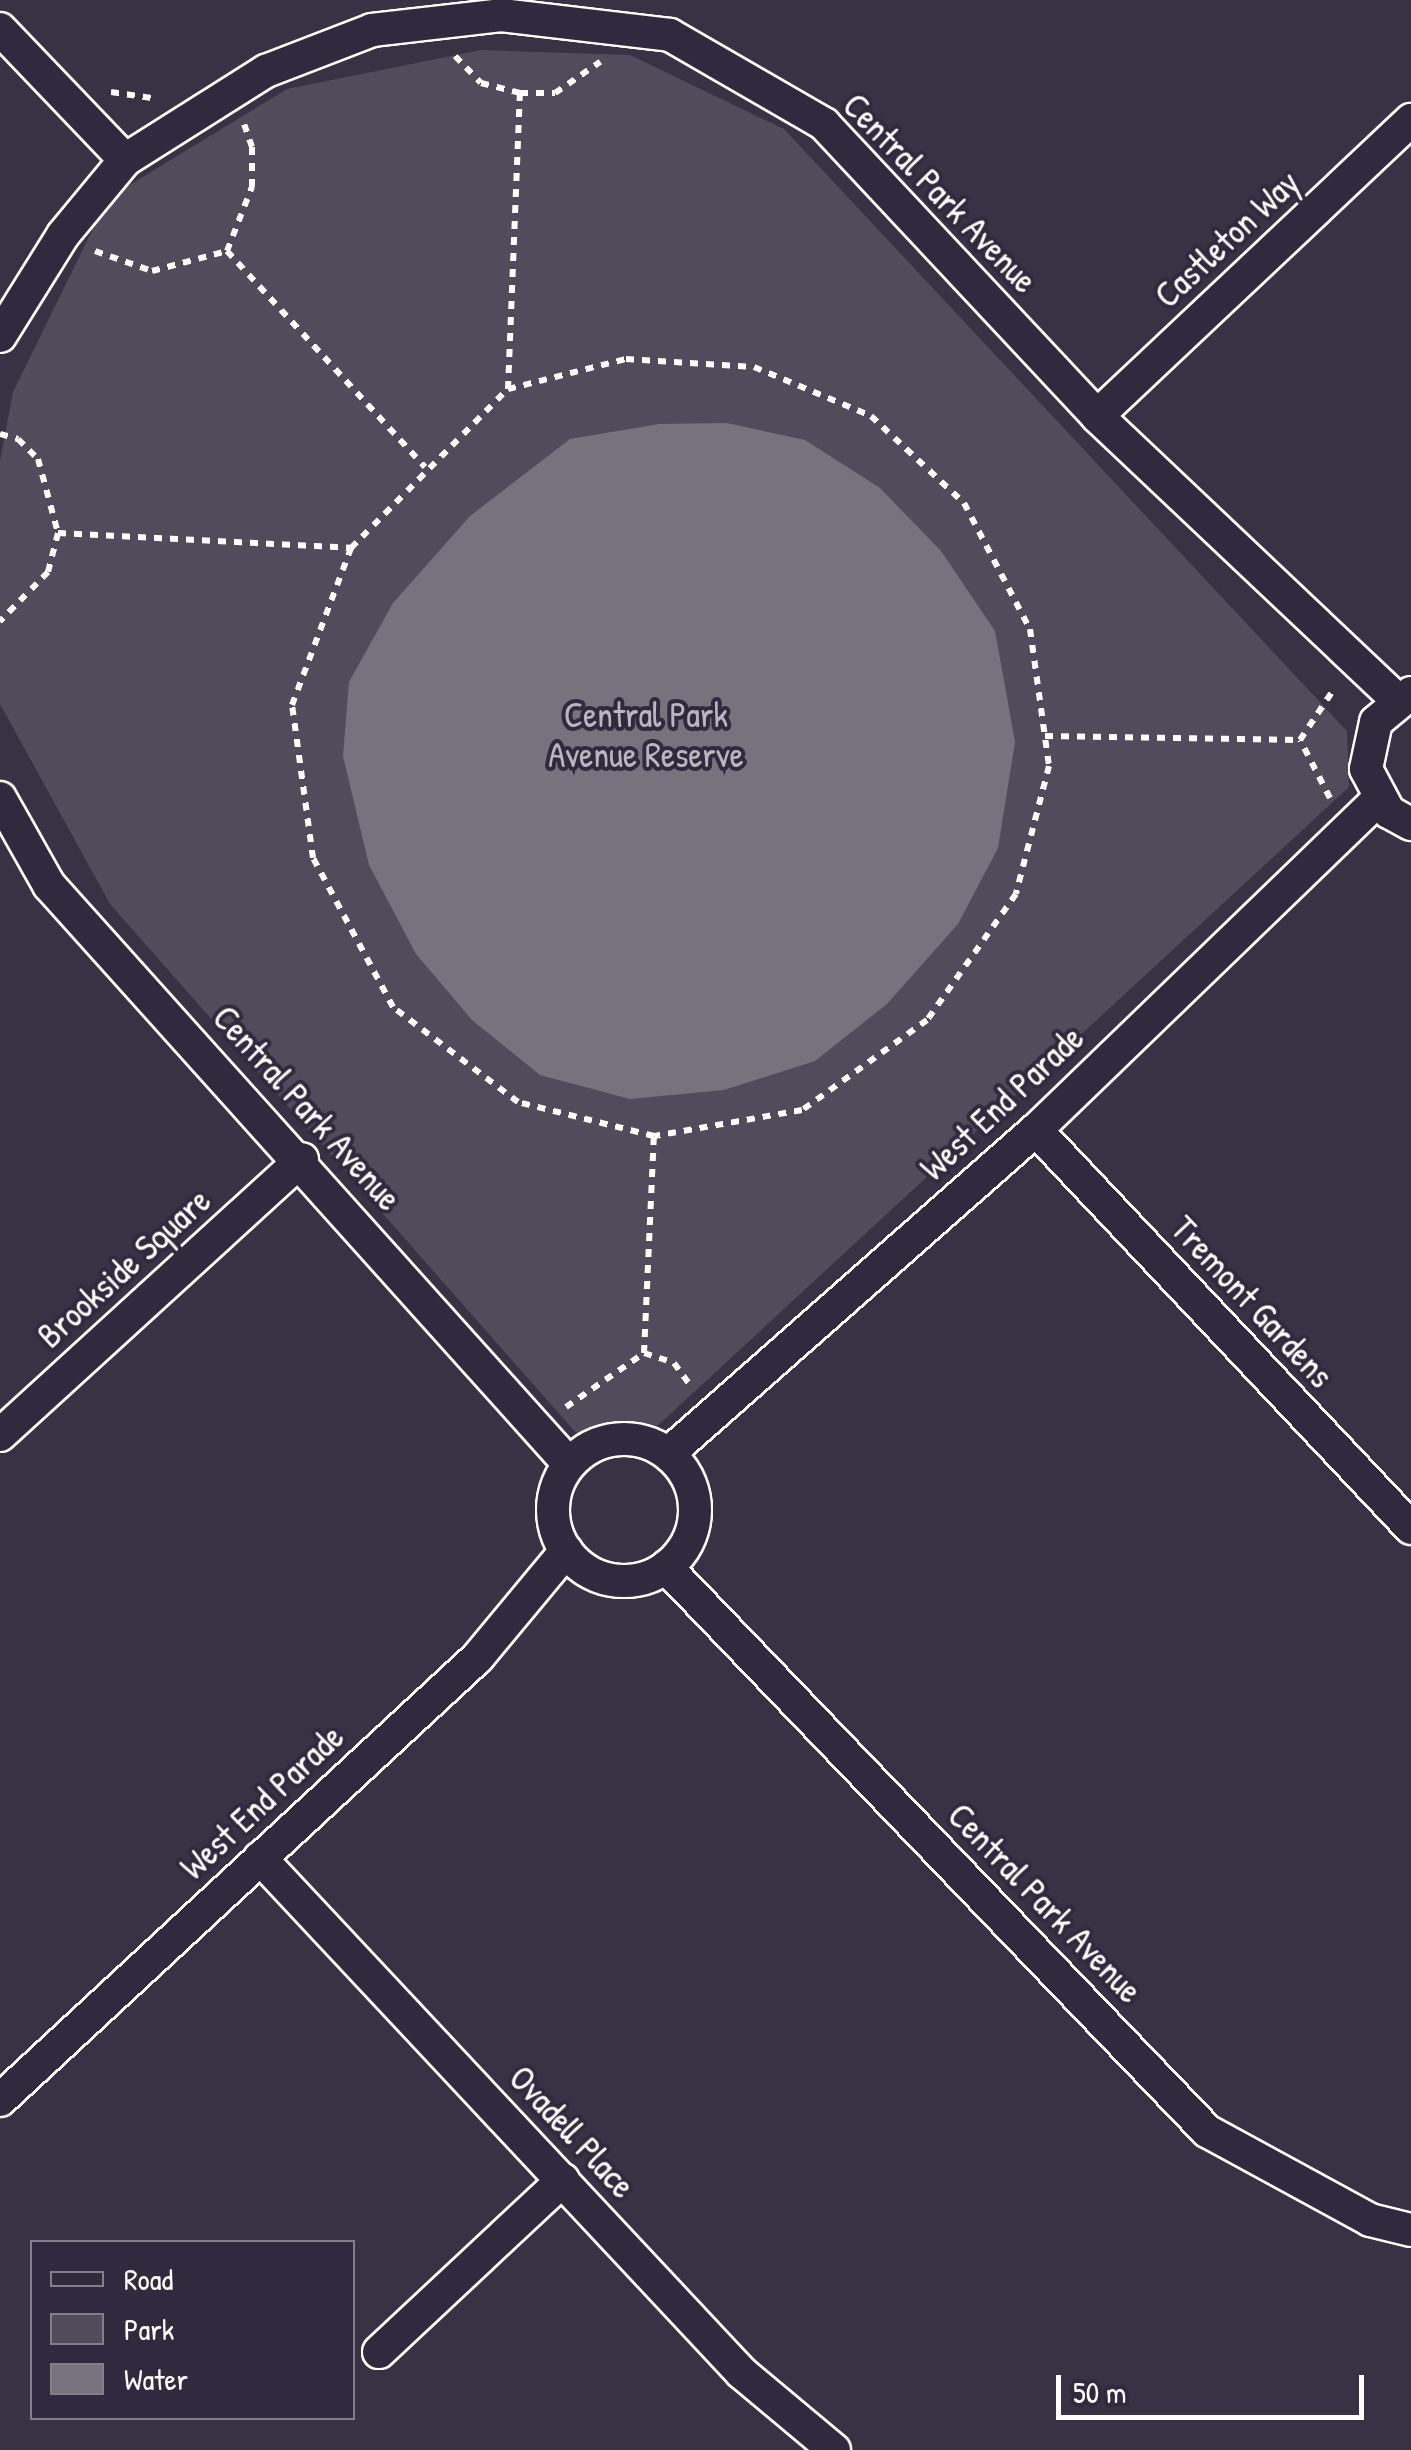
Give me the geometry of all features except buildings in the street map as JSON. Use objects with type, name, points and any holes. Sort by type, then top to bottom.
[{"type":"street","name":"Central Park Avenue","points":[[0,336],[62,235],[125,160],[232,91],[372,30],[442,22],[502,8],[670,35],[824,124],[1097,416],[1357,661],[1404,697]]},
{"type":"street","points":[[0,29],[125,160]]},
{"type":"street","name":"Castleton Way","points":[[1097,416],[1411,120]]},
{"type":"street","points":[[1404,697],[1376,722],[1366,745],[1366,769],[1379,799],[1411,824]]},
{"type":"street","name":"Central Park Avenue","points":[[0,798],[49,885],[302,1159],[568,1464]]},
{"type":"street","name":"West End Parade","points":[[668,1454],[1036,1130],[1379,799]]},
{"type":"street","name":"Tremont Gardens","points":[[1036,1130],[1411,1528]]},
{"type":"street","name":"Brookside Square","points":[[0,1435],[302,1159]]},
{"type":"street","points":[[620,1438],[644,1441],[668,1454],[693,1488],[696,1512],[692,1535],[666,1567],[626,1582],[601,1578],[566,1551],[554,1524],[553,1499],[568,1464],[595,1444],[620,1438]]},
{"type":"street","name":"West End Parade","points":[[0,2100],[478,1657],[566,1551]]},
{"type":"street","name":"Central Park Avenue","points":[[666,1567],[1206,2132],[1370,2220],[1411,2230]]},
{"type":"street","name":"Ovadell Place","points":[[260,1858],[742,2374],[834,2450]]},
{"type":"street","points":[[379,2352],[563,2180]]},
{"type":"path","points":[[442,22],[456,58],[480,82],[520,93],[555,93],[572,83],[630,30]]},
{"type":"path","points":[[97,80],[110,92],[141,99],[170,96]]},
{"type":"path","points":[[227,250],[252,186],[252,147],[232,91]]},
{"type":"path","points":[[508,388],[520,93]]},
{"type":"path","points":[[62,235],[123,266],[152,271],[227,250]]},
{"type":"path","points":[[227,250],[425,467]]},
{"type":"path","points":[[626,359],[754,368],[871,416],[964,504],[1030,628],[1049,766],[1016,894],[928,1020],[802,1110],[654,1136],[518,1102],[393,1007],[313,858],[292,705],[351,548],[425,467],[508,388],[626,359]]},
{"type":"path","points":[[0,434],[18,439],[38,458],[58,533],[48,572],[0,621]]},
{"type":"path","points":[[58,533],[351,548]]},
{"type":"path","points":[[1300,740],[1357,661]]},
{"type":"path","points":[[1045,736],[1300,740]]},
{"type":"path","points":[[1300,740],[1315,780],[1352,826]]},
{"type":"path","points":[[644,1354],[654,1136]]},
{"type":"path","points":[[538,1430],[614,1368],[644,1354],[674,1363],[712,1416]]},
{"type":"green space","name":"Central Park Avenue Reserve","points":[[481,50],[630,55],[784,129],[1347,731],[1349,787],[654,1429],[577,1434],[110,904],[0,704],[0,461],[13,392],[108,198],[287,89]]},
{"type":"water","points":[[727,423],[805,440],[880,488],[941,551],[995,631],[1015,742],[998,848],[958,924],[887,1004],[815,1061],[724,1090],[630,1099],[540,1075],[472,1020],[416,954],[369,865],[343,756],[349,682],[393,603],[470,516],[570,439],[659,424]]}]
